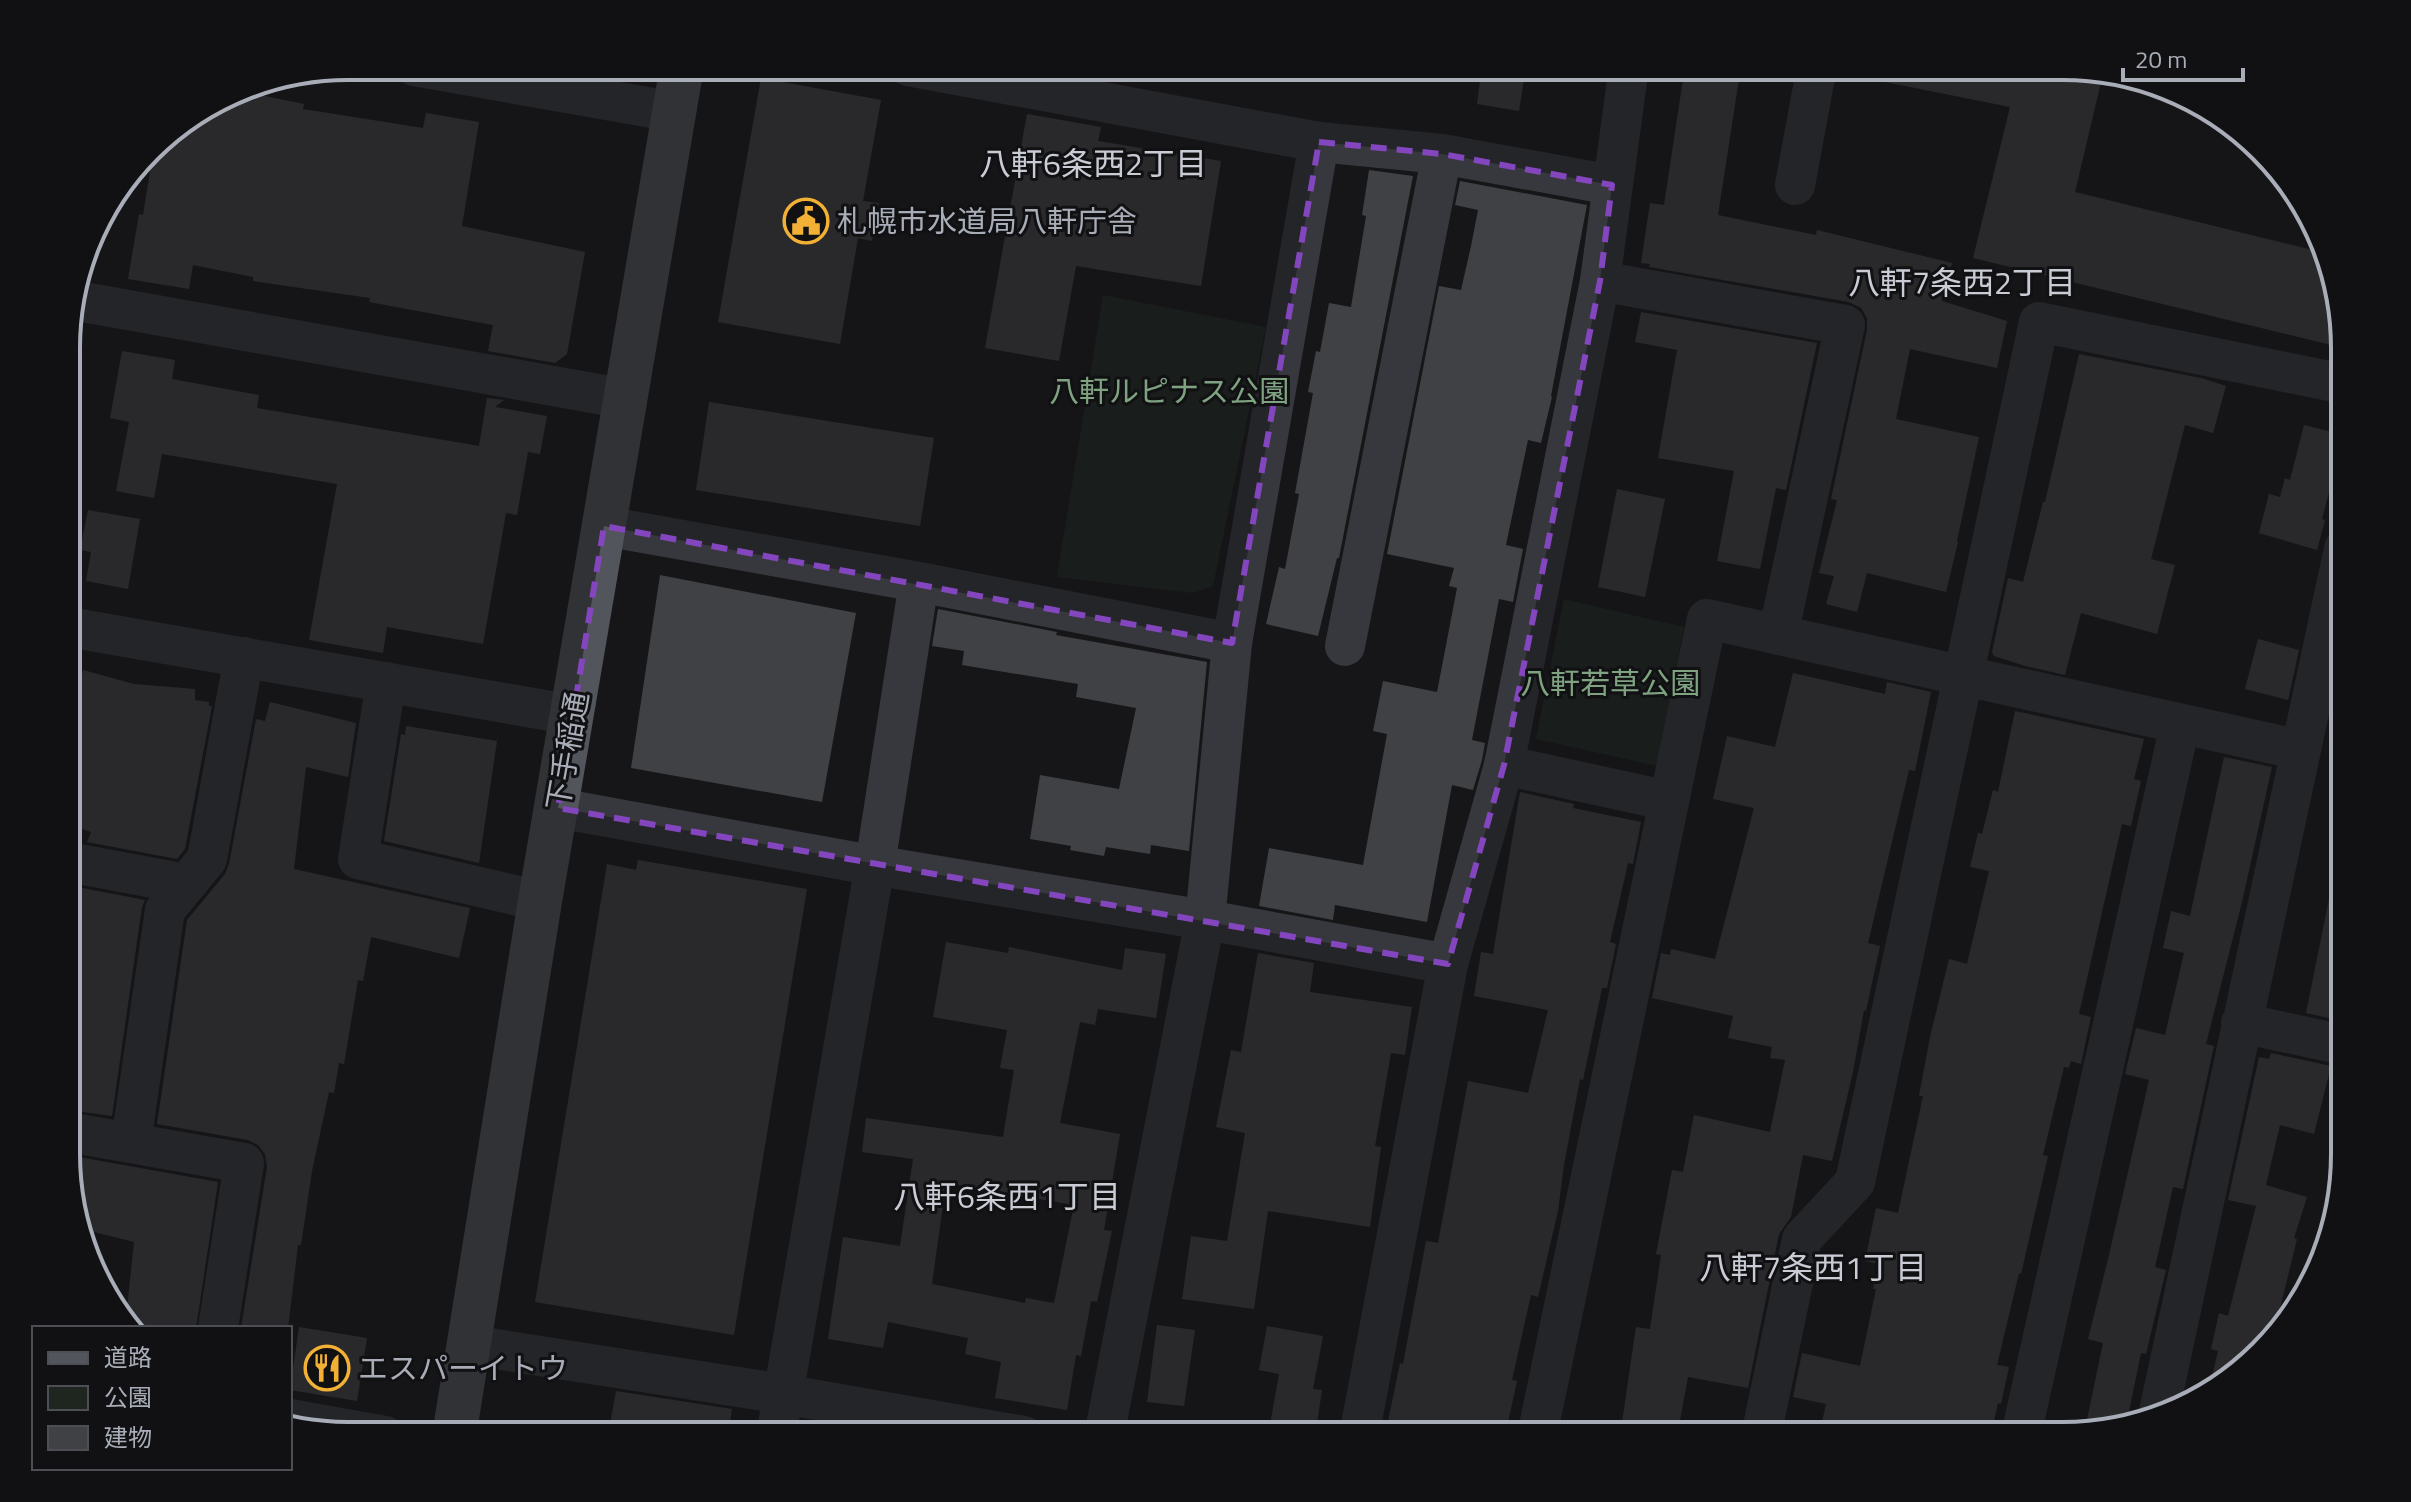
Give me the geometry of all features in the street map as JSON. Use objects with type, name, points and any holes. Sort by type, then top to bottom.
[{"type":"main road","name":"下手稲通","points":[[456,1422],[540,901],[680,81]]},
{"type":"street","points":[[1362,1421],[1448,964],[1504,765],[1600,281],[1627,80]]},
{"type":"street","points":[[1795,185],[1814,80]]},
{"type":"street","points":[[499,81],[675,112]]},
{"type":"street","points":[[987,81],[1319,142],[1442,154],[1612,185]]},
{"type":"street","points":[[1107,1422],[1205,920],[1232,643],[1319,142]]},
{"type":"street","points":[[1345,646],[1442,154]]},
{"type":"street","points":[[1600,281],[1845,325],[1778,635]]},
{"type":"street","points":[[84,302],[626,399]]},
{"type":"street","points":[[1764,1421],[1802,1239],[1855,1182],[2039,322],[2330,381]]},
{"type":"street","points":[[604,526],[919,582],[1232,643]]},
{"type":"street","points":[[778,1422],[875,865],[919,582]]},
{"type":"street","points":[[2161,1403],[2330,613]]},
{"type":"street","points":[[1540,1421],[1707,619],[2300,750]]},
{"type":"street","points":[[80,629],[573,715]]},
{"type":"street","points":[[131,1142],[165,910],[207,859],[244,657]]},
{"type":"street","points":[[386,682],[358,859],[540,901]]},
{"type":"street","points":[[2024,1421],[2180,725]]},
{"type":"street","points":[[1504,765],[1669,801]]},
{"type":"street","points":[[558,808],[1448,964]]},
{"type":"street","points":[[80,864],[186,884]]},
{"type":"street","points":[[2241,1023],[2330,1042]]},
{"type":"street","points":[[80,1134],[244,1163],[218,1326]]},
{"type":"street","points":[[470,1345],[942,1422]]},
{"type":"highlighted area","points":[[1319,142],[1442,154],[1612,185],[1600,281],[1504,765],[1448,964],[558,808],[604,526],[1232,643]]},
{"type":"green space","name":"八軒ルピナス公園","points":[[1103,295],[1266,327],[1213,586],[1193,593],[1057,577]]},
{"type":"green space","name":"八軒若草公園","points":[[1564,599],[1684,627],[1657,766],[1536,739]]},
{"type":"building","points":[[1480,80],[1524,80],[1519,111],[1477,104]]},
{"type":"building","points":[[1683,80],[1739,80],[1718,215],[1816,235],[1817,230],[1952,263],[1942,301],[2007,321],[1997,368],[1910,349],[1896,419],[1979,437],[1946,592],[1867,573],[1857,612],[1826,604],[1834,576],[1819,573],[1837,500],[1831,499],[1867,318],[1861,308],[1849,302],[1649,267],[1650,264],[1641,263],[1650,203],[1664,205]]},
{"type":"building","points":[[2063,80],[2101,83],[2075,192],[2312,250],[2329,313],[2330,345],[1973,258],[2010,107],[1880,81]]},
{"type":"building","name":"札幌市水道局八軒庁舎","points":[[761,81],[776,81],[881,100],[863,201],[879,203],[872,241],[858,238],[840,344],[718,322]]},
{"type":"building","points":[[260,95],[304,104],[303,109],[423,128],[426,113],[479,122],[462,226],[585,252],[567,354],[555,363],[488,351],[493,325],[369,302],[370,298],[253,281],[253,277],[193,265],[189,289],[128,279],[139,214],[143,215],[151,167],[185,135],[214,116]]},
{"type":"building","points":[[1027,114],[1101,127],[1098,141],[1221,161],[1201,286],[1076,266],[1059,361],[985,348]]},
{"type":"building","points":[[1369,170],[1413,176],[1339,558],[1318,636],[1266,624],[1279,567],[1285,569],[1299,494],[1295,493],[1313,393],[1308,392],[1316,351],[1320,352],[1329,303],[1351,307],[1366,216],[1362,215]]},
{"type":"building","points":[[1460,181],[1587,205],[1552,397],[1541,443],[1528,440],[1506,545],[1523,549],[1513,602],[1499,599],[1472,740],[1485,743],[1482,760],[1473,790],[1452,785],[1427,922],[1335,905],[1333,920],[1259,906],[1269,848],[1363,865],[1387,734],[1373,731],[1383,681],[1437,692],[1457,588],[1449,586],[1454,568],[1387,554],[1439,286],[1461,290],[1471,246],[1478,210],[1455,205]]},
{"type":"building","points":[[1641,312],[1817,343],[1786,490],[1776,488],[1760,569],[1717,561],[1734,471],[1658,458],[1677,350],[1635,342]]},
{"type":"building","points":[[122,351],[175,360],[172,379],[259,395],[257,408],[479,446],[487,398],[504,400],[495,407],[547,416],[540,454],[528,452],[517,515],[506,513],[483,644],[387,627],[383,653],[309,640],[337,484],[162,454],[154,498],[116,491],[129,422],[110,418]]},
{"type":"building","points":[[2079,354],[2201,378],[2226,386],[2213,433],[2185,425],[2151,559],[2175,565],[2157,634],[2081,613],[2065,675],[2025,666],[1994,656],[1992,652],[2008,578],[2023,582]]},
{"type":"building","points":[[709,402],[934,438],[920,526],[696,490]]},
{"type":"building","points":[[2304,425],[2330,432],[2330,488],[2317,550],[2259,533],[2269,494],[2280,497],[2285,478],[2290,480]]},
{"type":"building","points":[[1617,489],[1665,499],[1645,597],[1598,587]]},
{"type":"building","points":[[88,510],[140,519],[128,589],[86,581],[91,552],[80,550]]},
{"type":"building","points":[[660,575],[856,613],[822,802],[631,768]]},
{"type":"building","points":[[938,609],[1057,632],[1056,635],[1207,662],[1189,851],[1151,845],[1150,854],[1106,847],[1104,856],[1030,839],[1040,775],[1119,789],[1136,708],[1076,697],[1078,684],[962,665],[964,651],[932,646]]},
{"type":"building","points":[[2258,639],[2299,650],[2288,700],[2245,689]]},
{"type":"building","points":[[83,670],[134,684],[195,689],[195,700],[209,702],[212,706],[185,849],[177,859],[87,842],[91,832],[80,828],[80,672],[83,673]]},
{"type":"building","points":[[1793,673],[1885,694],[1887,682],[1931,692],[1915,771],[1909,770],[1868,943],[1880,946],[1832,1161],[1803,1155],[1791,1217],[1779,1234],[1748,1388],[1688,1377],[1680,1421],[1622,1421],[1636,1327],[1650,1329],[1661,1255],[1656,1254],[1672,1170],[1683,1172],[1694,1115],[1770,1132],[1785,1060],[1770,1058],[1772,1047],[1728,1038],[1733,1016],[1652,998],[1661,953],[1670,955],[1671,949],[1715,959],[1754,808],[1713,799],[1727,736],[1775,747]]},
{"type":"building","points":[[270,702],[356,723],[348,777],[306,767],[294,869],[470,908],[459,958],[371,937],[363,981],[358,980],[344,1064],[339,1063],[334,1093],[329,1092],[312,1171],[301,1245],[298,1245],[288,1326],[241,1326],[267,1167],[265,1154],[258,1145],[248,1140],[157,1124],[187,920],[225,874],[229,864],[256,719],[265,721]]},
{"type":"building","points":[[2015,711],[2144,739],[2134,779],[2141,781],[2131,826],[2122,824],[2079,1014],[2091,1017],[2081,1064],[2071,1061],[2069,1068],[2064,1067],[2043,1155],[2048,1156],[1997,1365],[2009,1367],[2001,1404],[1998,1403],[1994,1421],[1822,1421],[1826,1404],[1793,1397],[1802,1353],[1860,1366],[1876,1289],[1873,1289],[1878,1264],[1865,1261],[1876,1208],[1898,1213],[1923,1096],[1919,1096],[1930,1037],[1949,959],[1967,964],[1989,871],[1970,867],[1978,833],[1982,834],[1993,790],[1998,792]]},
{"type":"building","points":[[406,726],[497,741],[479,863],[384,841],[401,734],[405,735]]},
{"type":"building","points":[[2224,757],[2272,767],[2206,1044],[2214,1046],[2183,1189],[2173,1187],[2155,1267],[2166,1270],[2146,1354],[2141,1353],[2128,1414],[2087,1420],[2103,1343],[2088,1339],[2149,1080],[2125,1074],[2136,1028],[2165,1035],[2184,953],[2163,948],[2171,911],[2190,916]]},
{"type":"building","points":[[1520,792],[1574,804],[1573,808],[1641,822],[1633,864],[1628,863],[1610,942],[1616,944],[1607,988],[1602,988],[1583,1080],[1580,1079],[1558,1211],[1538,1297],[1531,1295],[1512,1380],[1517,1381],[1508,1421],[1388,1421],[1400,1363],[1403,1364],[1426,1241],[1438,1243],[1468,1081],[1528,1093],[1548,1010],[1474,996],[1481,952],[1493,954]]},
{"type":"building","points":[[638,860],[807,889],[734,1335],[535,1302],[607,864],[636,870]]},
{"type":"building","points":[[80,888],[145,900],[112,1116],[80,1112]]},
{"type":"building","points":[[2329,899],[2330,899],[2330,1018],[2306,1013]]},
{"type":"building","points":[[946,942],[1008,953],[1009,947],[1122,970],[1125,948],[1166,954],[1156,1018],[1098,1009],[1095,1025],[1080,1022],[1060,1123],[1120,1134],[1104,1230],[1112,1231],[1097,1302],[1091,1301],[1081,1356],[1076,1355],[1067,1410],[995,1398],[1001,1362],[965,1354],[968,1338],[888,1322],[883,1348],[828,1339],[843,1237],[900,1246],[913,1159],[862,1152],[866,1118],[1003,1137],[1014,1070],[1000,1068],[1007,1030],[933,1017]],"holes":[[[946,1183],[1074,1205],[1054,1303],[1026,1298],[1025,1303],[932,1284]]]},
{"type":"building","points":[[1258,953],[1314,963],[1310,992],[1412,1007],[1405,1055],[1391,1053],[1375,1146],[1381,1147],[1370,1227],[1268,1211],[1254,1309],[1182,1299],[1191,1236],[1227,1241],[1245,1133],[1216,1127],[1231,1050],[1241,1052]]},
{"type":"building","points":[[2271,1053],[2330,1066],[2330,1070],[2314,1134],[2280,1125],[2266,1185],[2307,1197],[2294,1238],[2297,1239],[2279,1313],[2252,1343],[2212,1376],[2218,1351],[2211,1349],[2219,1313],[2228,1316],[2256,1206],[2228,1200],[2259,1057],[2269,1059]]},
{"type":"building","points":[[80,1157],[218,1182],[196,1326],[143,1326],[135,1317],[127,1305],[134,1242],[92,1231],[82,1189]]},
{"type":"building","points":[[1157,1325],[1195,1330],[1184,1406],[1147,1402]]},
{"type":"building","points":[[1267,1326],[1323,1336],[1313,1389],[1322,1390],[1317,1421],[1271,1421],[1279,1374],[1259,1370]]},
{"type":"building","points":[[299,1327],[367,1338],[357,1401],[292,1390]]},
{"type":"building","points":[[616,1391],[732,1409],[730,1422],[611,1422]]},
{"type":"place","name":"札幌市水道局八軒庁舎","points":[[806,221]]},
{"type":"place","name":"エスパーイトウ","points":[[327,1368]]},
{"type":"district","name":"八軒6条西2丁目","points":[[1093,163]]},
{"type":"district","name":"八軒7条西2丁目","points":[[1962,282]]},
{"type":"district","name":"八軒6条西1丁目","points":[[1007,1196]]},
{"type":"district","name":"八軒7条西1丁目","points":[[1813,1267]]}]
